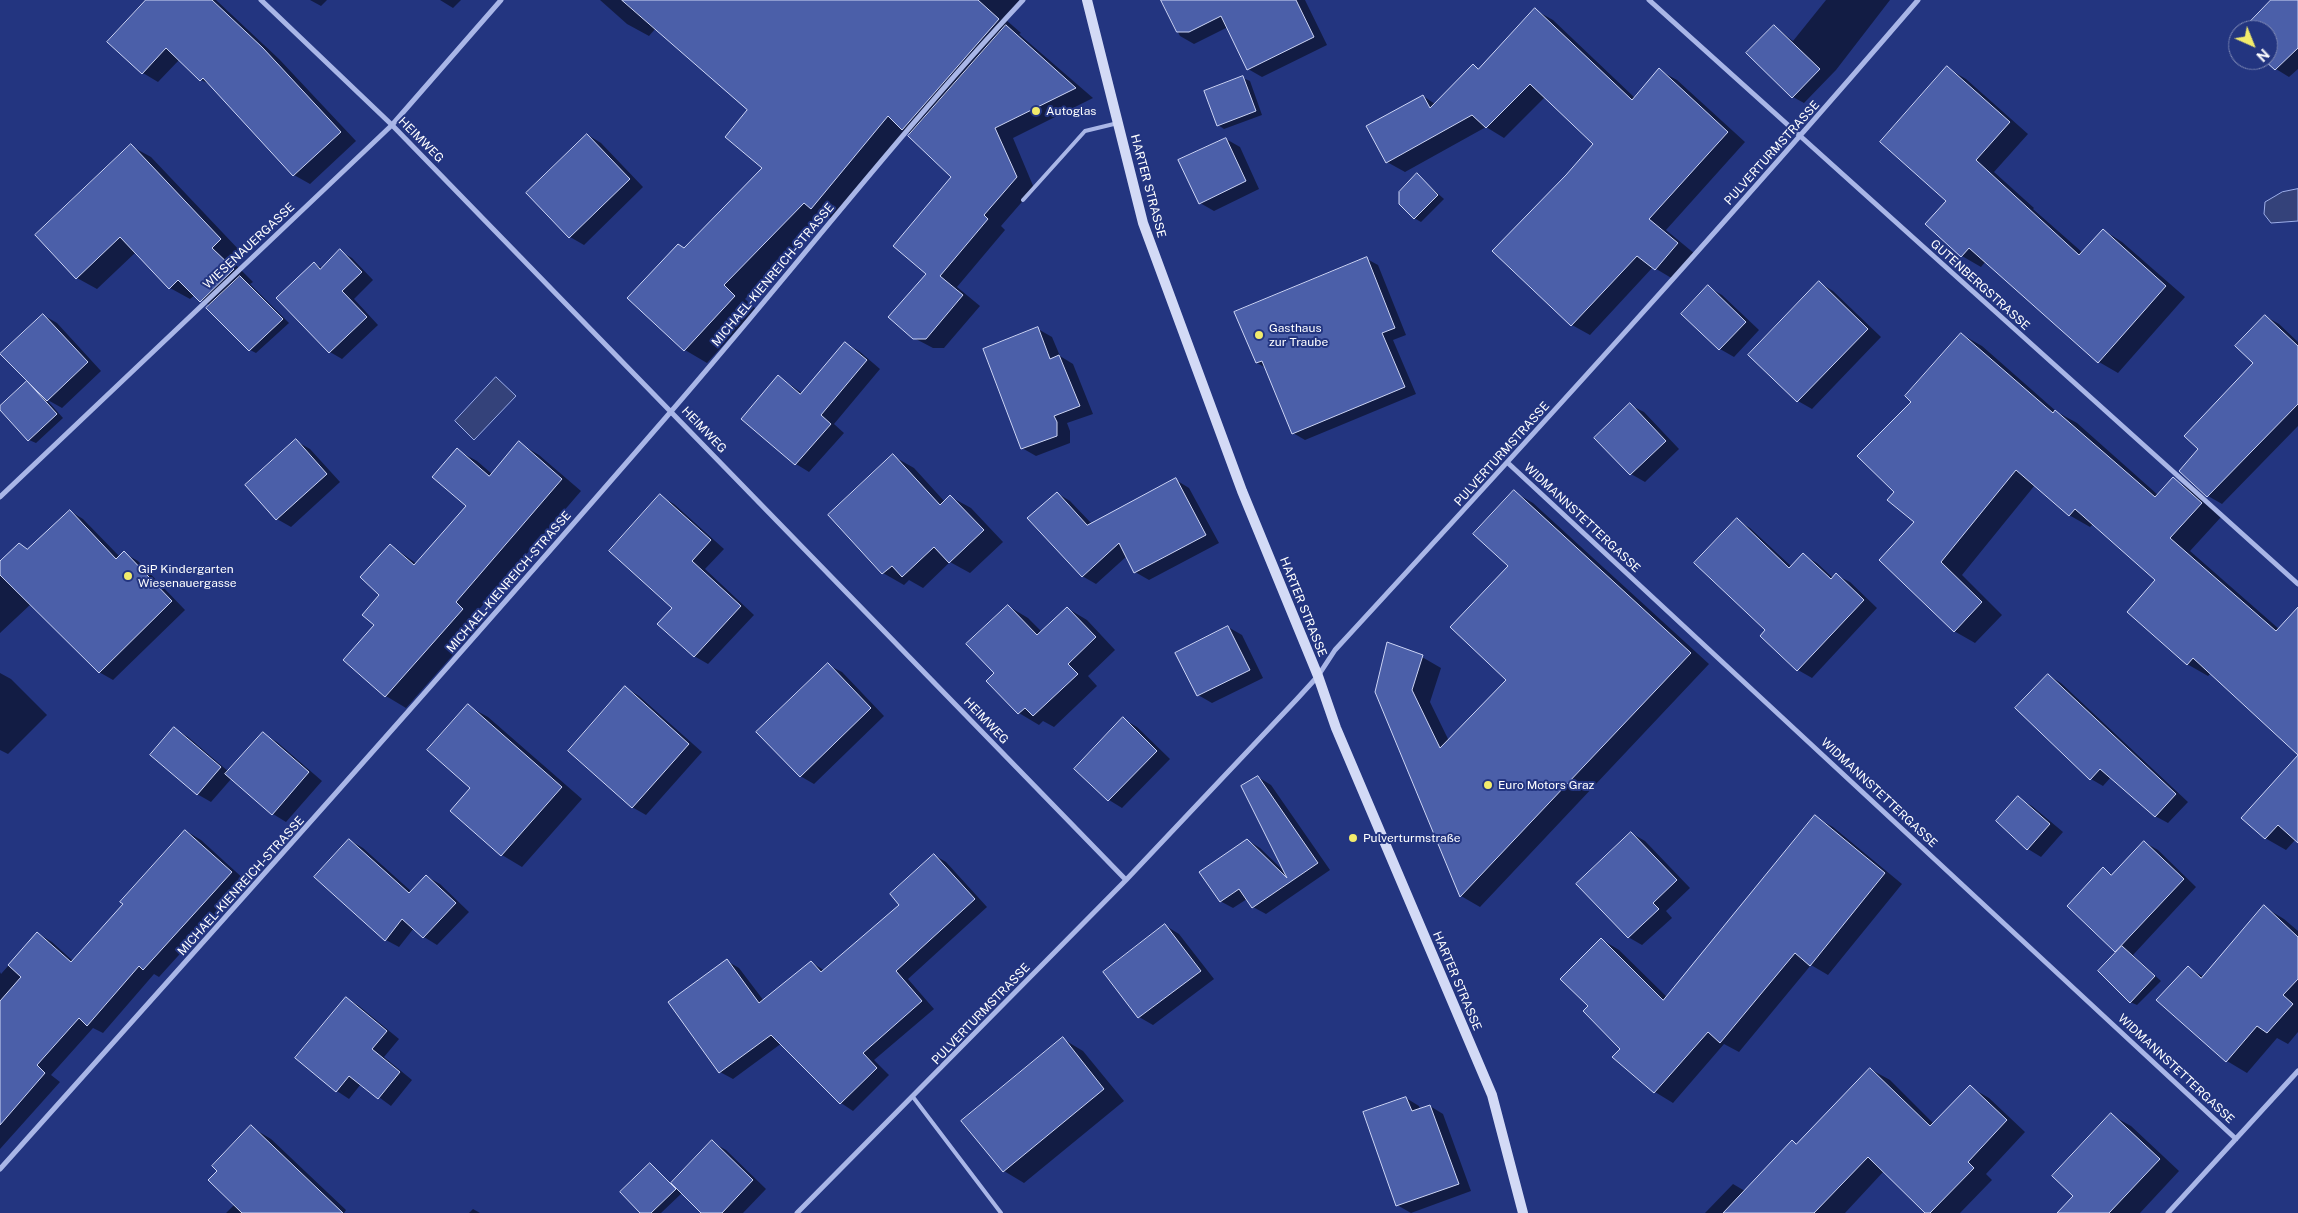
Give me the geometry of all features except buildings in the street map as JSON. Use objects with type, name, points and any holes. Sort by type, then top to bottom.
[{"type":"main road","name":"HARTER STRASSE","points":[[1087,0],[1142,223],[1242,491],[1318,676],[1336,728],[1492,1095],[1523,1213]]},
{"type":"street","name":"HEIMWEG","points":[[261,0],[392,125],[1126,880]]},
{"type":"street","name":"WIESENAUERGASSE","points":[[0,497],[392,125],[501,0]]},
{"type":"street","name":"MICHAEL-KIENREICH-STRASSE","points":[[0,1169],[293,843],[672,411],[964,63],[1023,0]]},
{"type":"street","name":"GUTENBERGSTRASSE","points":[[1649,0],[2298,584]]},
{"type":"street","name":"PULVERTURMSTRASSE","points":[[797,1213],[1126,880],[1318,676],[1335,650],[1508,463],[1800,137],[1918,0]]},
{"type":"street","name":"WIDMANNSTETTERGASSE","points":[[1508,463],[2236,1140]]},
{"type":"street","points":[[2168,1213],[2298,1071]]},
{"type":"lane","points":[[1023,200],[1085,131],[1118,123]]},
{"type":"lane","points":[[913,1097],[1001,1213]]},
{"type":"water","points":[[2298,189],[2298,221],[2271,223],[2264,214],[2265,202],[2282,192]]},
{"type":"water","points":[[496,377],[516,396],[474,440],[455,421]]},
{"type":"place","name":"Autoglas","points":[[1036,111]]},
{"type":"place","name":"Gasthaus zur Traube","points":[[1259,335]]},
{"type":"place","name":"GiP Kindergarten Wiesenauergasse","points":[[128,576]]},
{"type":"place","name":"Euro Motors Graz","points":[[1488,785]]},
{"type":"place","name":"Pulverturmstraße","points":[[1353,838]]}]
